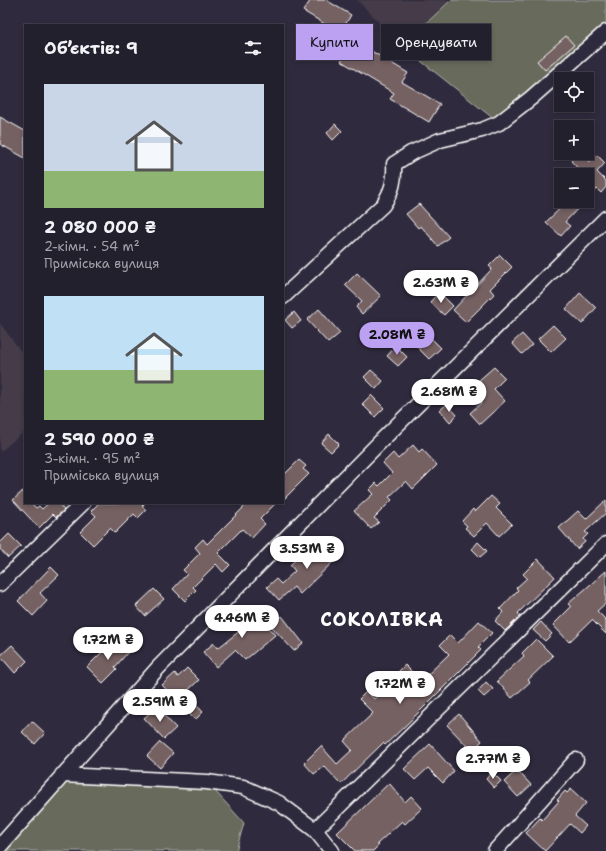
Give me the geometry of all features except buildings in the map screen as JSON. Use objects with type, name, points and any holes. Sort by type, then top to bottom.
[{"type":"street","points":[[284,296],[383,205],[392,192],[395,176],[394,164],[411,153],[440,140],[482,130],[499,123],[531,98],[606,32]]},
{"type":"street","points":[[0,846],[158,668],[383,439],[606,218]]},
{"type":"street","points":[[0,584],[82,504]]},
{"type":"street","points":[[315,830],[606,544]]},
{"type":"street","points":[[495,851],[576,760]]},
{"type":"street","points":[[62,775],[208,782],[243,787],[279,803],[315,830],[332,851]]},
{"type":"shaded area","points":[[357,0],[451,0],[425,24],[381,25]]},
{"type":"shaded area","points":[[0,323],[24,356],[24,432],[0,452]]},
{"type":"green space","points":[[451,0],[606,0],[606,32],[559,72],[554,72],[554,76],[499,123],[420,60],[491,60],[491,24],[425,24]]},
{"type":"green space","points":[[62,775],[207,782],[244,823],[236,851],[0,851]]},
{"type":"district","name":"СОКОЛІВКА","points":[[382,619]]}]
